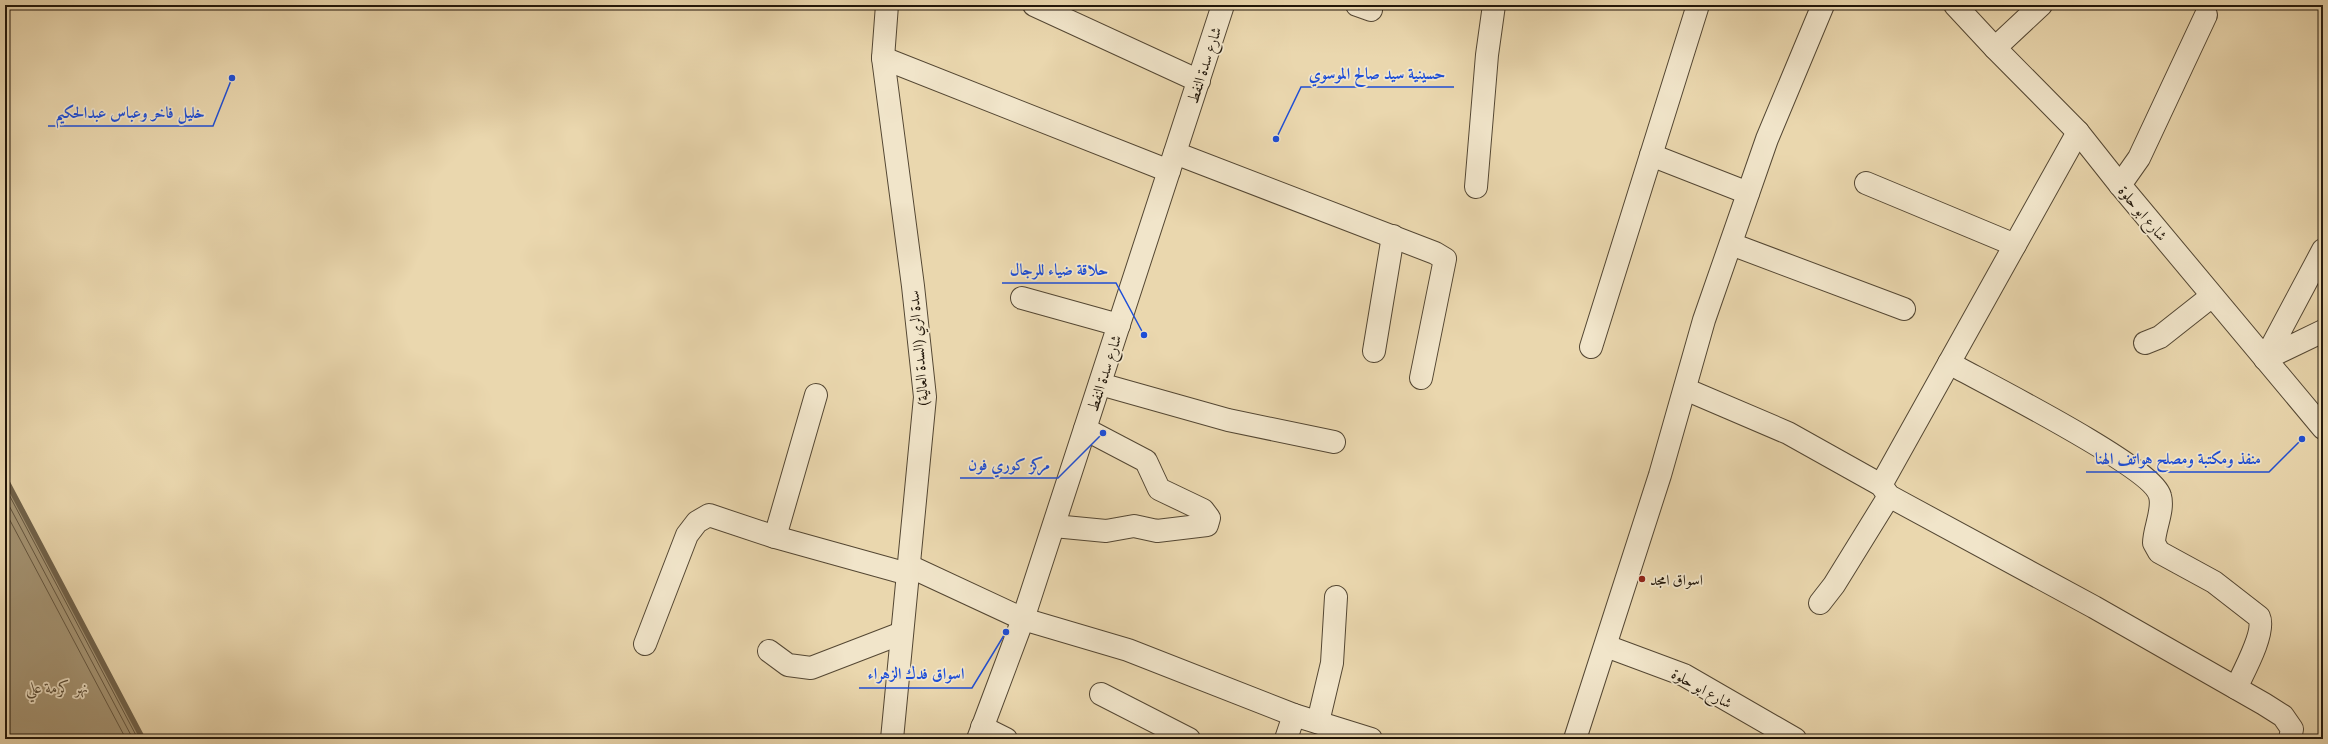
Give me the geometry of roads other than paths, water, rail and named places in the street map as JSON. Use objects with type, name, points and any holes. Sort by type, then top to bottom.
[{"type":"street","name":"سدة الري (السدة العالية)","points":[[887,5],[884,58],[913,286],[925,397],[892,739]]},
{"type":"street","points":[[1034,5],[1198,82]]},
{"type":"street","name":"شارع سدة النفط","points":[[980,733],[1024,619],[1223,5]]},
{"type":"street","points":[[1476,186],[1487,55],[1494,5]]},
{"type":"street","points":[[1591,347],[1698,5]]},
{"type":"street","points":[[1575,739],[1660,475],[1704,320],[1767,140],[1823,5]]},
{"type":"street","name":"شارع ابو حلوة","points":[[1955,5],[1994,48],[2078,132],[2120,186],[2323,428]]},
{"type":"street","points":[[1994,48],[2041,5]]},
{"type":"street","points":[[2120,186],[2139,158],[2206,15]]},
{"type":"street","points":[[884,58],[1172,162],[1393,236],[1435,252],[1445,259],[1421,378]]},
{"type":"street","points":[[1820,603],[1834,585],[1885,490],[1949,363],[2078,132]]},
{"type":"street","points":[[1651,155],[1748,193]]},
{"type":"street","points":[[1866,183],[2015,245]]},
{"type":"street","points":[[1374,351],[1393,236]]},
{"type":"street","points":[[1731,244],[1904,309]]},
{"type":"street","points":[[2265,359],[2323,250]]},
{"type":"street","points":[[2145,343],[2160,337],[2212,296]]},
{"type":"street","points":[[1022,298],[1119,325]]},
{"type":"street","points":[[2265,359],[2323,331]]},
{"type":"street","points":[[1949,363],[2110,451],[2156,486],[2161,504],[2154,543],[2159,552],[2214,582],[2259,617],[2261,622],[2260,633],[2236,688]]},
{"type":"street","points":[[1100,384],[1228,420],[1334,442]]},
{"type":"street","points":[[1685,389],[1788,433],[1885,490],[2236,688],[2283,716],[2292,729],[2290,739]]},
{"type":"street","points":[[775,537],[816,394]]},
{"type":"street","points":[[1054,526],[1106,531],[1134,526],[1157,531],[1207,525],[1209,518],[1202,510],[1159,489],[1146,461],[1085,429]]},
{"type":"street","points":[[645,644],[687,535],[697,522],[709,515],[775,537],[909,570],[1024,619],[1128,650],[1294,715],[1371,739]]},
{"type":"street","points":[[1318,722],[1332,663],[1336,597]]},
{"type":"street","points":[[769,652],[788,665],[811,668],[902,632]]},
{"type":"street","name":"شارع ابو حلوة","points":[[1606,646],[1684,675],[1795,739]]},
{"type":"street","points":[[1101,694],[1189,739]]},
{"type":"street","points":[[1286,739],[1294,715]]},
{"type":"street","points":[[980,733],[1006,739]]},
{"type":"water","name":"نهر كرمة علي","points":[[5,478],[143,739],[5,739]]},
{"type":"waterway","points":[[5,478],[143,739]]},
{"type":"place","name":"خليل فاخر وعباس عبدالحكيم","points":[[232,78]]},
{"type":"place","name":"حسينية سيد صالح الموسوي","points":[[1276,139]]},
{"type":"place","name":"حلاقة ضياء للرجال","points":[[1144,335]]},
{"type":"place","name":"مركز كوري فون","points":[[1103,433]]},
{"type":"place","name":"منفذ ومكتبة ومصلح هواتف الهنا","points":[[2302,439]]},
{"type":"place","name":"اسواق امجد","points":[[1642,579]]},
{"type":"place","name":"اسواق فدك الزهراء","points":[[1006,632]]}]
